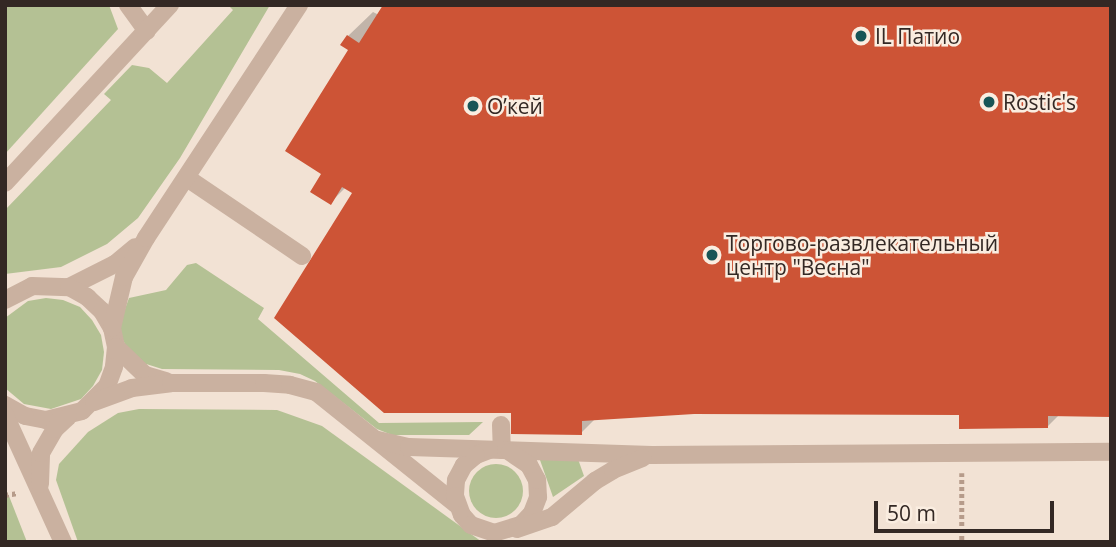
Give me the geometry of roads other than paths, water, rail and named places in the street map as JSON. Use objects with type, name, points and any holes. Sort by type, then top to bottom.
[{"type":"street","points":[[128,5],[147,31]]},
{"type":"street","points":[[5,183],[170,5]]},
{"type":"street","points":[[111,328],[124,277],[146,238],[299,5]]},
{"type":"street","points":[[187,178],[302,256]]},
{"type":"street","points":[[69,288],[115,264],[146,238]]},
{"type":"street","points":[[5,300],[32,286],[51,284],[69,288],[87,297],[102,311],[111,328],[116,347],[110,376],[94,402]]},
{"type":"street","points":[[116,347],[145,375],[171,383]]},
{"type":"street","points":[[40,491],[41,453],[55,429],[68,417],[94,402],[132,388],[171,383],[264,383],[316,392],[456,504],[471,525],[494,533],[506,534],[552,517],[604,475],[652,455]]},
{"type":"street","points":[[5,405],[36,418],[68,417]]},
{"type":"street","points":[[5,415],[63,542]]},
{"type":"street","points":[[500,425],[501,450]]},
{"type":"street","points":[[378,440],[409,447],[652,455],[1111,453]]},
{"type":"street","points":[[456,504],[455,488],[459,472],[470,459],[501,450],[529,465],[538,489],[532,513],[506,534]]},
{"type":"place","name":"IL Патио","points":[[861,36]]},
{"type":"place","name":"Rostic's","points":[[989,102]]},
{"type":"place","name":"О’кей","points":[[473,106]]},
{"type":"place","name":"Торгово-развлекательный центр \"Весна\"","points":[[712,255]]}]
